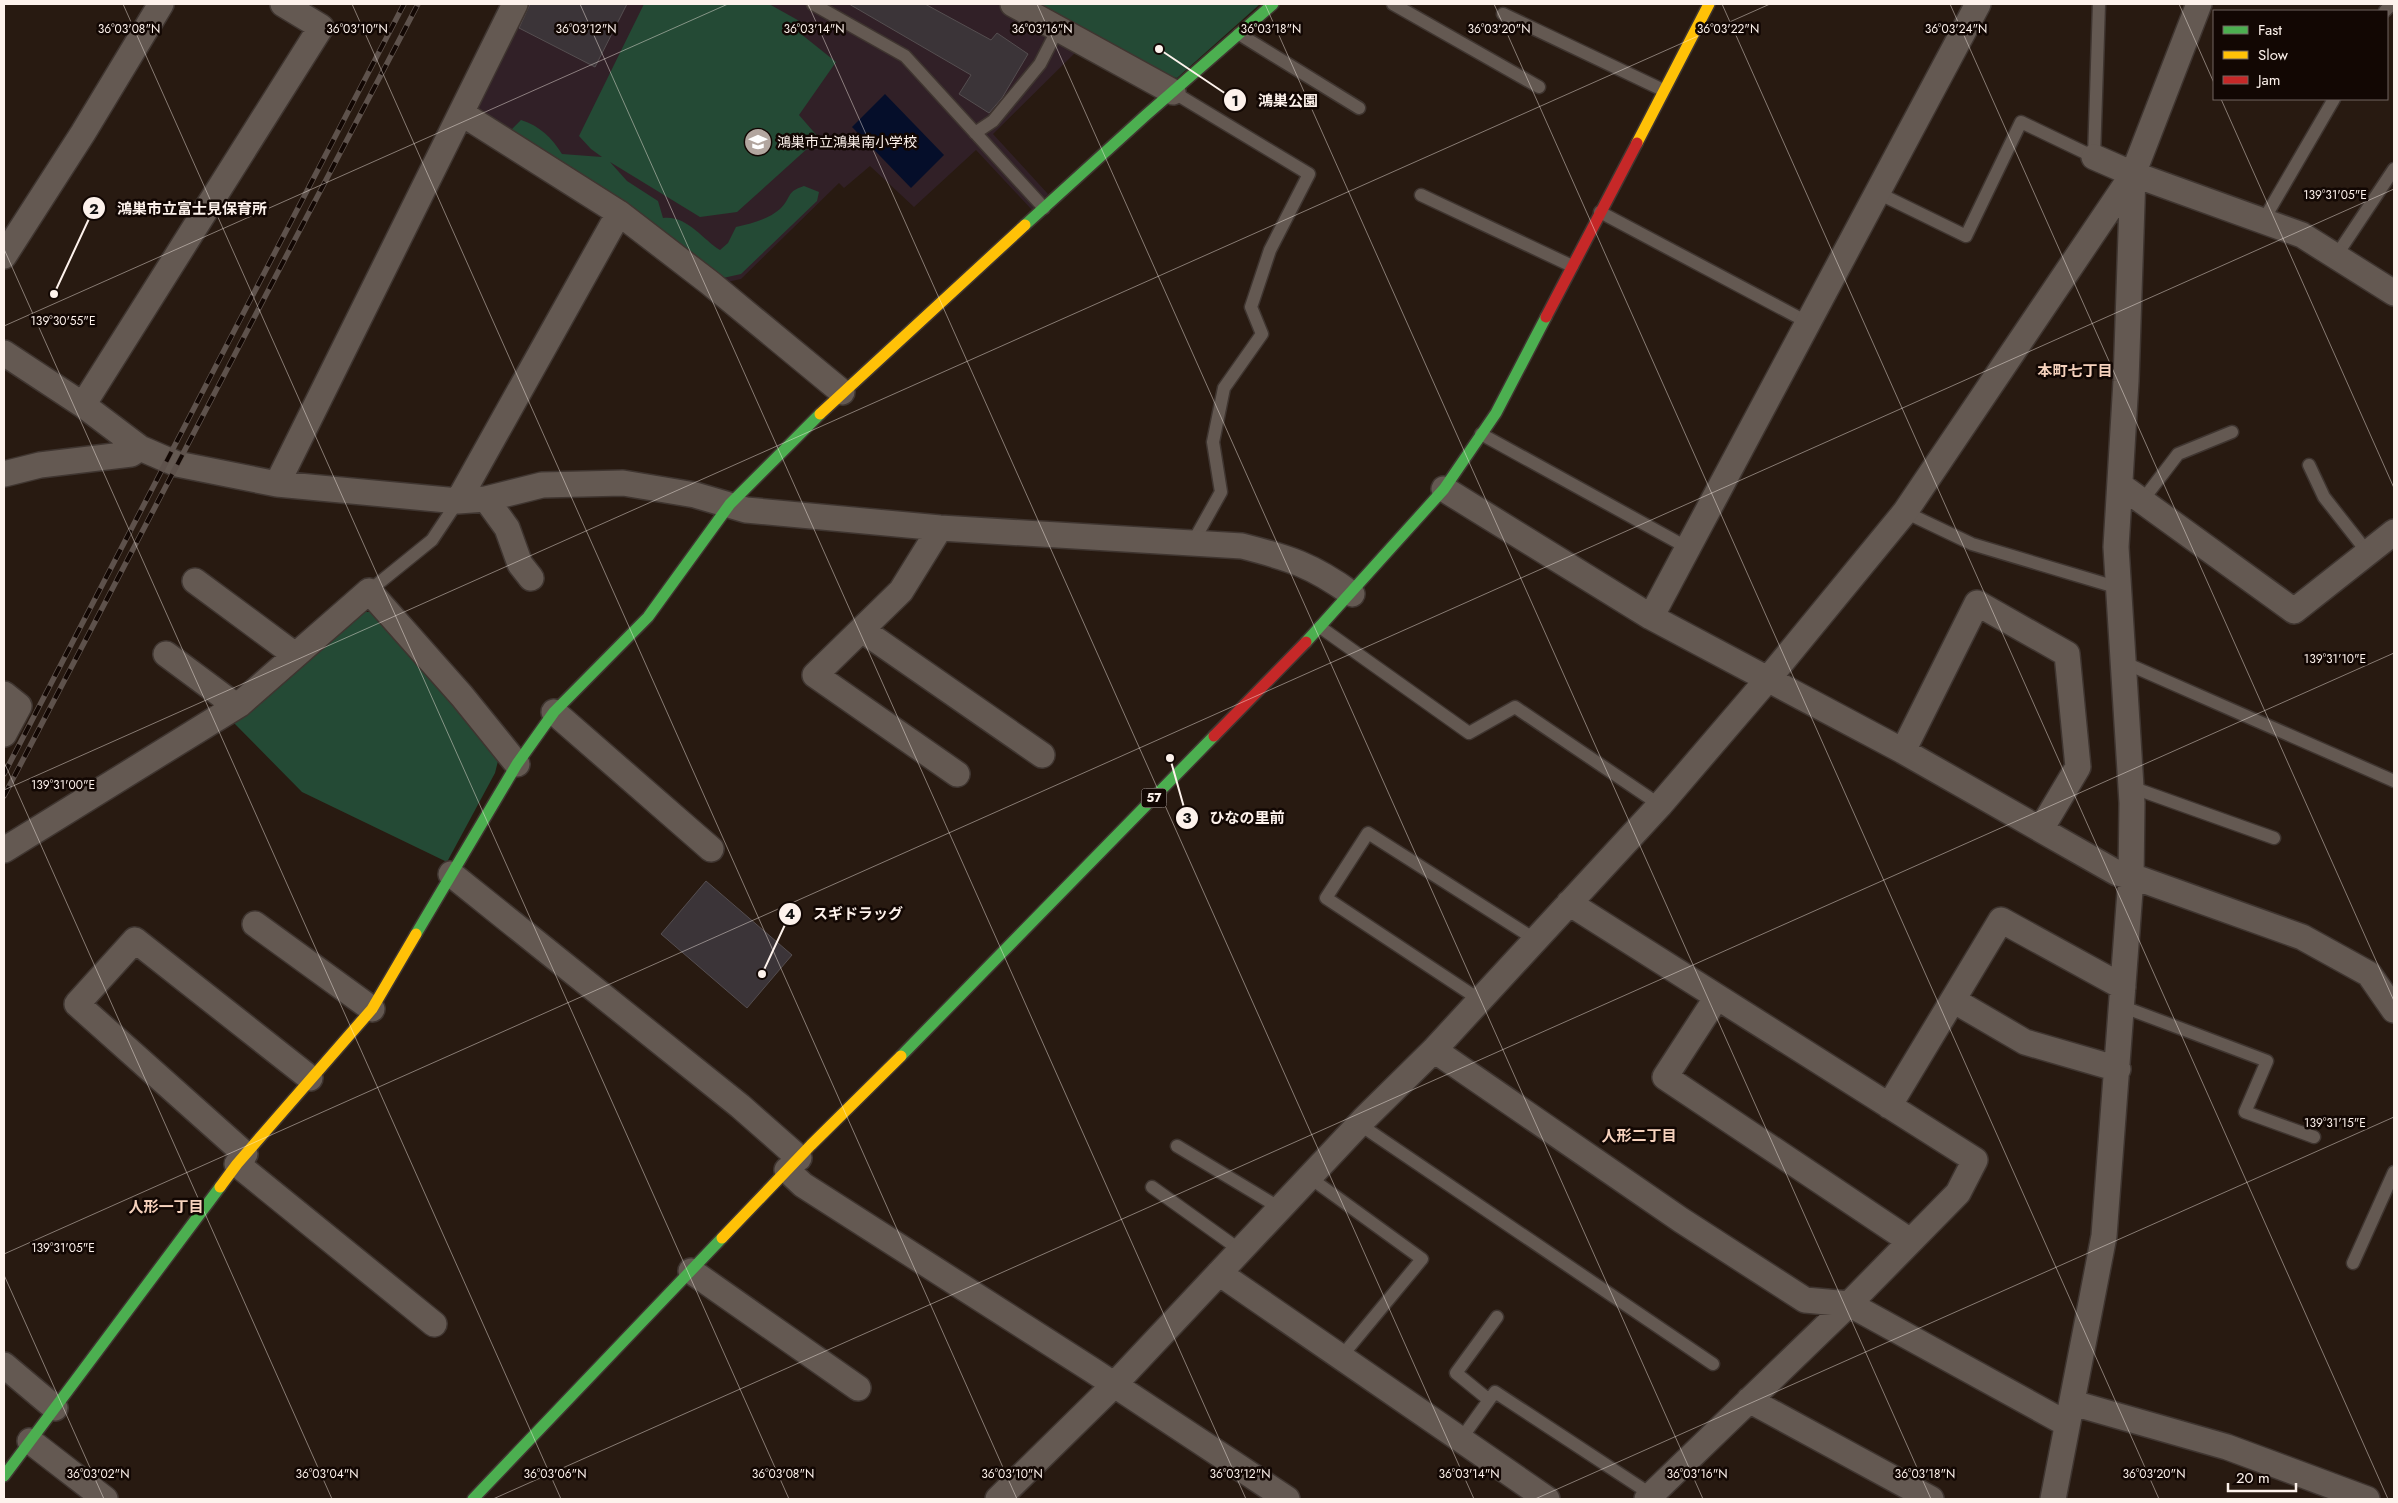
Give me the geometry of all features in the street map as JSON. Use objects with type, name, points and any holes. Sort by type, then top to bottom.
[{"type":"street","points":[[4,256],[84,133],[161,4]]},
{"type":"street","points":[[83,405],[321,27],[283,4]]},
{"type":"street","points":[[277,484],[515,4]]},
{"type":"street","points":[[1012,4],[1173,92]]},
{"type":"street","points":[[4,1474],[241,1159],[372,1009],[517,764],[554,712],[648,617],[730,504],[842,392],[1044,208],[1273,4]]},
{"type":"street","name":"57","points":[[473,1499],[793,1164],[931,1027],[1352,594],[1444,488],[1496,413],[1709,4]]},
{"type":"street","points":[[1651,617],[1978,4]]},
{"type":"street","points":[[998,1499],[1114,1385],[1359,1124],[1434,1050],[1536,940],[1660,805],[1768,679],[1905,512],[2133,174],[2199,4]]},
{"type":"street","points":[[461,113],[619,213],[710,283],[842,392]]},
{"type":"street","points":[[2094,157],[2133,174],[2302,235],[2394,293]]},
{"type":"street","points":[[2053,1499],[2104,1236],[2131,878],[2131,787],[2116,547],[2126,381],[2133,174]]},
{"type":"street","points":[[458,501],[619,213]]},
{"type":"street","points":[[4,353],[83,405],[140,448],[177,464],[277,484],[458,501],[486,499],[542,485],[622,483],[695,495],[746,510],[940,528],[1242,546],[1290,558],[1322,573],[1352,594]]},
{"type":"street","points":[[4,474],[40,465],[131,454],[140,448]]},
{"type":"street","points":[[2120,485],[2294,611],[2394,532]]},
{"type":"street","points":[[1444,488],[1651,617],[1903,751],[2117,873],[2140,879],[2302,937],[2369,974],[2394,1010]]},
{"type":"street","points":[[486,499],[507,528],[520,564],[531,578]]},
{"type":"street","points":[[940,528],[901,591],[815,675],[957,774]]},
{"type":"street","points":[[195,581],[295,656]]},
{"type":"street","points":[[4,850],[236,706],[369,591],[462,696],[517,764]]},
{"type":"street","points":[[1903,751],[1977,603],[2067,654],[2078,767],[2041,830]]},
{"type":"street","points":[[862,630],[1042,755]]},
{"type":"street","points":[[166,654],[236,706]]},
{"type":"street","points":[[4,694],[19,706],[4,734]]},
{"type":"street","points":[[554,712],[711,849]]},
{"type":"street","points":[[451,874],[740,1106],[793,1164],[803,1185],[1287,1499]]},
{"type":"street","points":[[1569,903],[1976,1160],[1958,1193],[1653,1498]]},
{"type":"street","points":[[1889,1106],[2001,920],[2122,997]]},
{"type":"street","points":[[254,924],[372,1009]]},
{"type":"street","points":[[310,1078],[135,940],[77,1004],[241,1159],[434,1324]]},
{"type":"street","points":[[1717,997],[1665,1078],[1910,1241]]},
{"type":"street","points":[[1952,1000],[2025,1042],[2118,1069]]},
{"type":"street","points":[[1434,1050],[1681,1220],[1805,1300],[1849,1304],[2070,1414],[2227,1447],[2367,1499]]},
{"type":"street","points":[[691,1270],[858,1388]]},
{"type":"street","points":[[1219,1273],[1547,1499]]},
{"type":"street","points":[[4,1365],[55,1408]]},
{"type":"street","points":[[1749,1400],[1931,1499]]},
{"type":"street","points":[[30,1441],[105,1499]]},
{"type":"lane","points":[[813,4],[905,56],[1044,208]]},
{"type":"lane","points":[[1393,4],[1538,87]]},
{"type":"lane","points":[[1878,194],[1966,236],[2021,122],[2094,157],[2099,4]]},
{"type":"lane","points":[[1503,14],[1663,90]]},
{"type":"lane","points":[[975,133],[992,121],[1040,64],[1058,29]]},
{"type":"lane","points":[[1239,34],[1360,108]]},
{"type":"lane","points":[[1173,92],[1310,174],[1270,250],[1251,307],[1262,334],[1224,388],[1213,442],[1221,492],[1193,542]]},
{"type":"lane","points":[[2263,221],[2333,100]]},
{"type":"lane","points":[[2336,256],[2394,169]]},
{"type":"lane","points":[[1421,195],[1572,266]]},
{"type":"lane","points":[[1600,212],[1809,323]]},
{"type":"lane","points":[[2142,501],[2178,454],[2232,432]]},
{"type":"lane","points":[[1481,434],[1688,548]]},
{"type":"lane","points":[[2308,465],[2324,497],[2368,553]]},
{"type":"lane","points":[[369,591],[432,540],[458,501]]},
{"type":"lane","points":[[1905,512],[1972,544],[2119,588]]},
{"type":"lane","points":[[1320,627],[1469,733],[1516,707],[1660,805]]},
{"type":"lane","points":[[2123,662],[2394,780]]},
{"type":"lane","points":[[2131,787],[2274,838]]},
{"type":"lane","points":[[1480,1000],[1326,898],[1368,833],[1536,940]]},
{"type":"lane","points":[[2122,997],[2267,1061],[2245,1112],[2314,1137]]},
{"type":"lane","points":[[1359,1124],[1713,1364]]},
{"type":"lane","points":[[1177,1146],[1280,1208]]},
{"type":"lane","points":[[2353,1263],[2394,1172]]},
{"type":"lane","points":[[1309,1177],[1422,1259],[1341,1356]]},
{"type":"lane","points":[[1152,1187],[1240,1250]]},
{"type":"lane","points":[[1489,1400],[1456,1373],[1497,1317]]},
{"type":"lane","points":[[1461,1439],[1495,1392],[1653,1498]]},
{"type":"shaded area","name":"鴻巣市立鴻巣南小学校","points":[[525,4],[999,4],[1079,49],[993,134],[1048,194],[1032,210],[976,150],[914,207],[870,166],[844,188],[839,183],[741,279],[723,283],[475,107]]},
{"type":"green space","points":[[644,4],[769,4],[803,23],[801,34],[836,62],[799,115],[819,138],[737,212],[700,217],[610,162],[627,181],[658,201],[663,218],[680,220],[720,250],[728,243],[736,227],[759,221],[775,213],[784,205],[791,193],[798,188],[804,186],[819,192],[817,201],[741,274],[723,278],[508,133],[521,120],[545,133],[562,154],[602,157],[591,149],[579,136]]},
{"type":"green space","points":[[1027,4],[1260,4],[1177,78],[1148,71]]},
{"type":"green space","points":[[361,612],[371,612],[446,695],[498,761],[495,773],[447,862],[302,792],[232,721]]},
{"type":"water","points":[[885,94],[944,155],[911,188],[852,127]]},
{"type":"building","points":[[530,4],[627,4],[595,67],[519,28]]},
{"type":"building","points":[[849,4],[925,4],[991,40],[997,33],[1028,54],[1002,98],[989,113],[959,94],[971,75]]},
{"type":"building","points":[[706,881],[792,955],[747,1008],[661,934]]},
{"type":"railway","points":[[4,774],[404,4]]},
{"type":"railway","points":[[4,796],[418,4]]},
{"type":"traffic: fast","points":[[1025,225],[1146,115],[1273,4]]},
{"type":"traffic: fast","points":[[1306,642],[1444,489],[1496,413],[1546,317]]},
{"type":"traffic: fast","points":[[416,934],[517,764],[554,712],[648,617],[730,504],[820,414]]},
{"type":"traffic: fast","points":[[901,1056],[1214,736]]},
{"type":"traffic: fast","points":[[4,1476],[220,1187]]},
{"type":"traffic: fast","points":[[473,1499],[722,1238]]},
{"type":"traffic: slow","points":[[1637,143],[1709,4]]},
{"type":"traffic: slow","points":[[820,414],[1025,225]]},
{"type":"traffic: slow","points":[[220,1187],[237,1164],[372,1009],[416,934]]},
{"type":"traffic: slow","points":[[722,1238],[811,1145],[901,1056]]},
{"type":"traffic: jam","points":[[1546,317],[1637,143]]},
{"type":"traffic: jam","points":[[1214,736],[1306,642]]},
{"type":"place","name":"鴻巣公園","points":[[1159,49]]},
{"type":"place","name":"鴻巣市立鴻巣南小学校","points":[[758,142]]},
{"type":"place","name":"鴻巣市立富士見保育所","points":[[54,294]]},
{"type":"place","name":"ひなの里前","points":[[1170,758]]},
{"type":"place","name":"スギドラッグ","points":[[762,974]]},
{"type":"district","name":"本町七丁目","points":[[2075,371]]},
{"type":"district","name":"人形二丁目","points":[[1639,1136]]},
{"type":"district","name":"人形一丁目","points":[[166,1207]]}]
